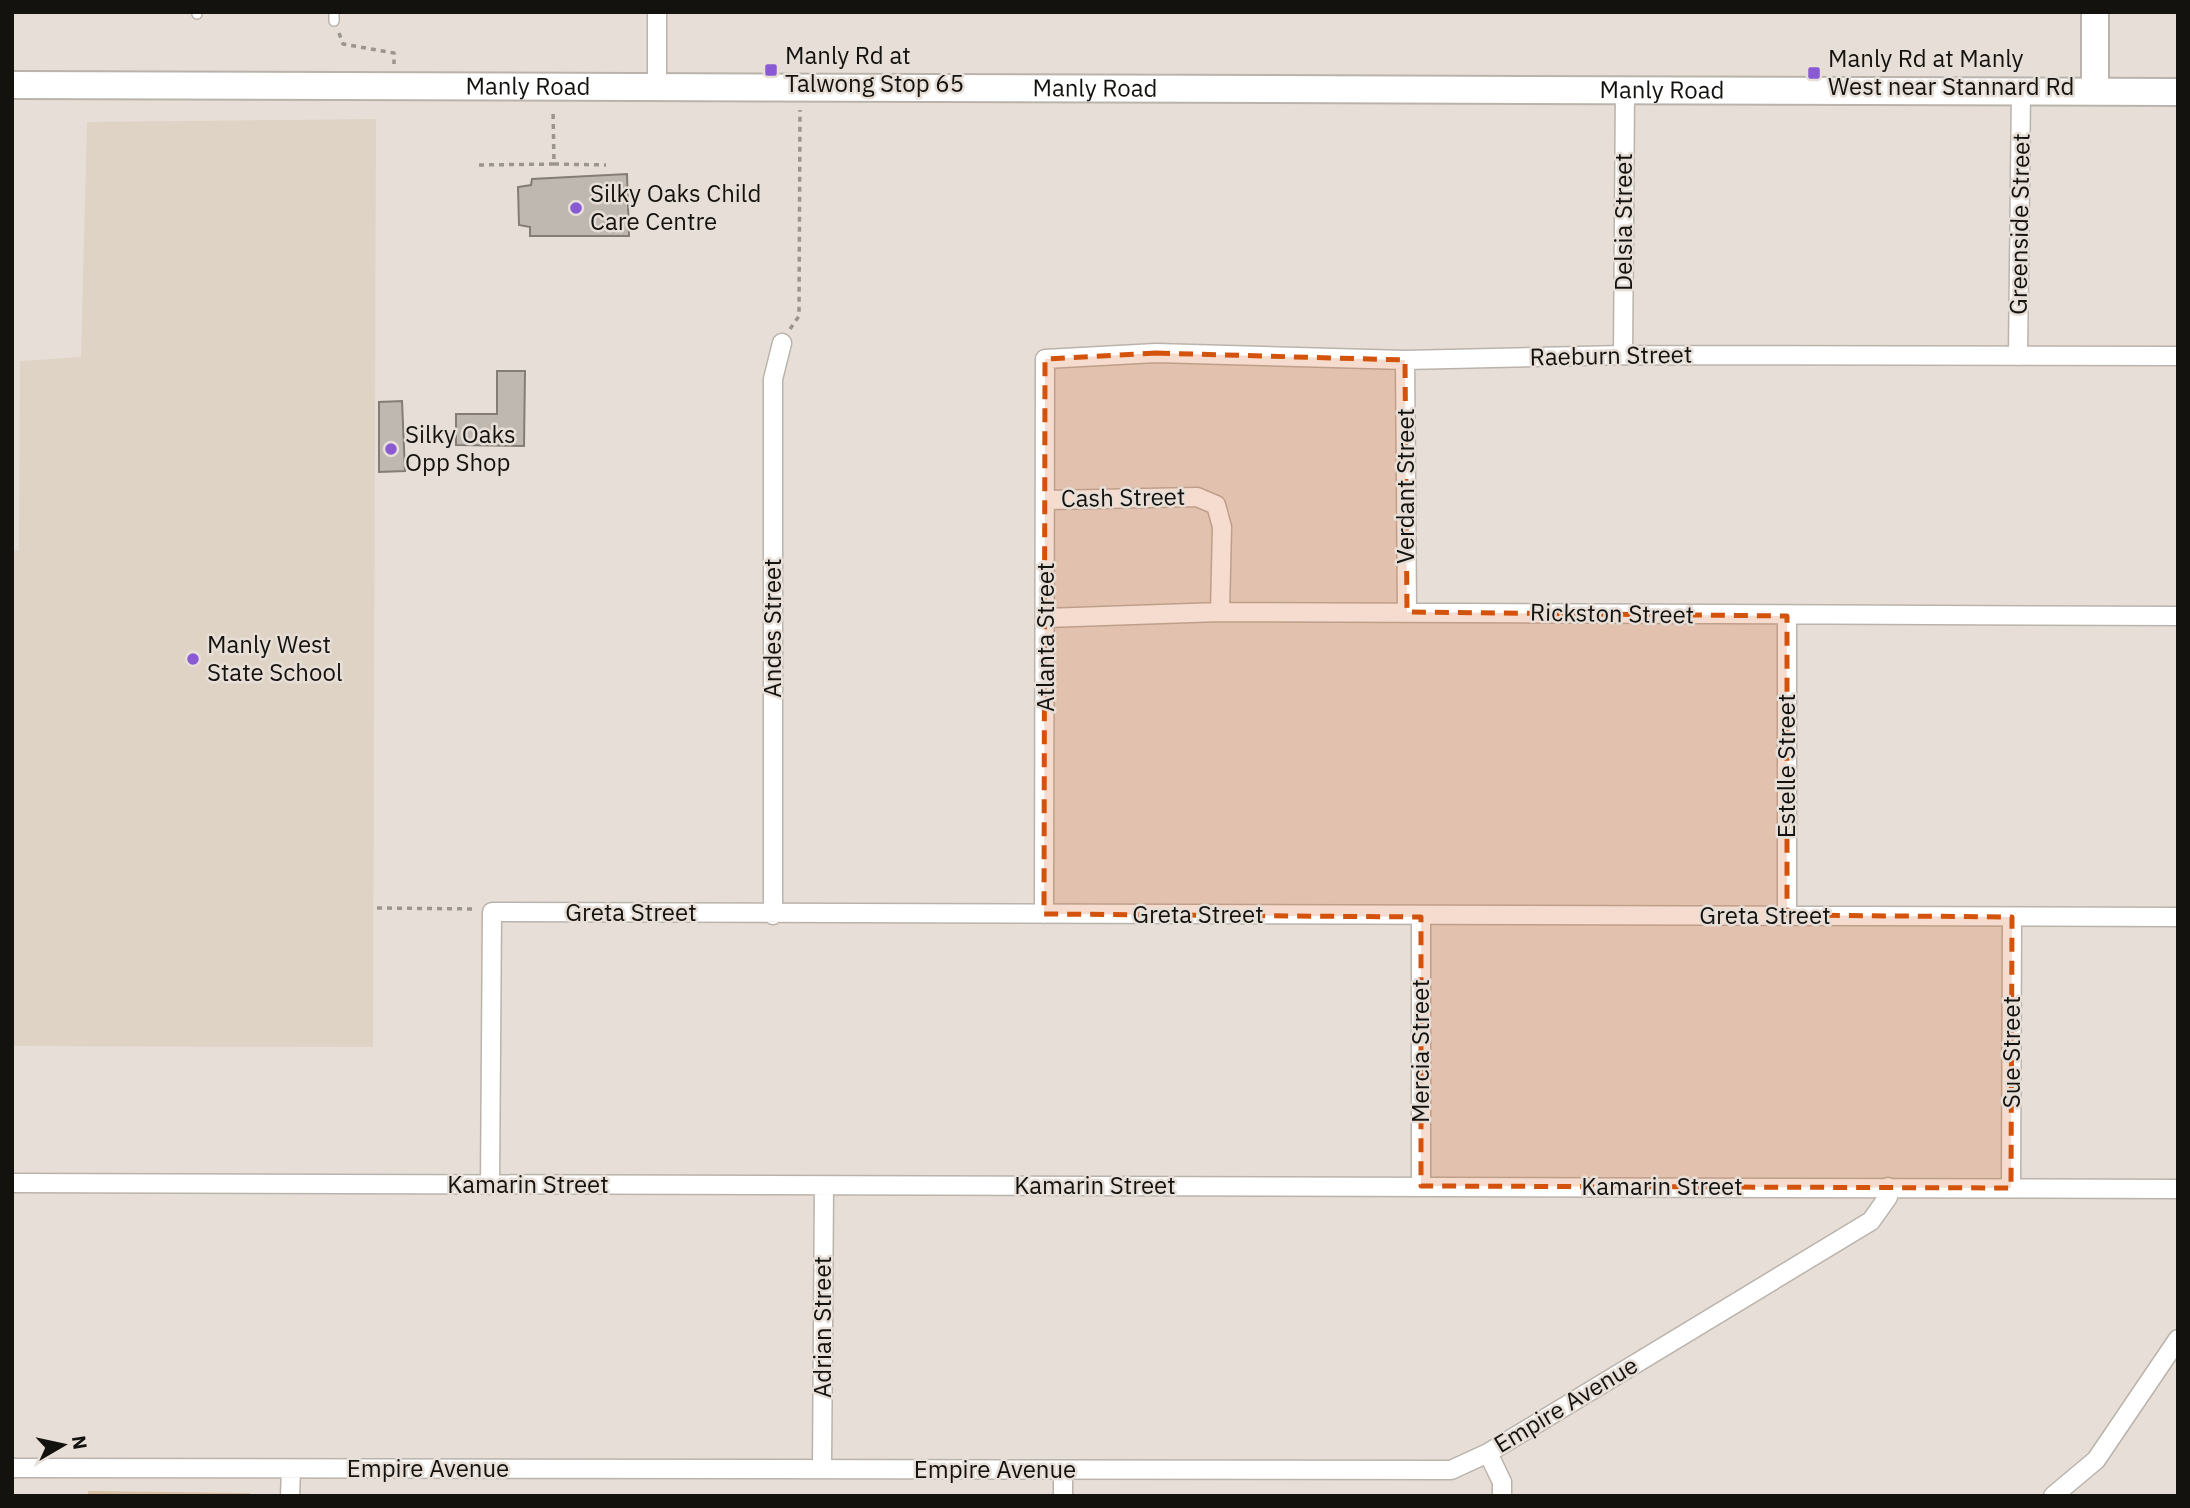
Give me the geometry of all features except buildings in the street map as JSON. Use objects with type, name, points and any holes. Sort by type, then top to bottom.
[{"type":"main road","points":[[2095,12],[2095,91]]},
{"type":"main road","name":"Manly Road","points":[[12,85],[2178,92]]},
{"type":"street","points":[[657,12],[657,88]]},
{"type":"street","name":"Delsia Street","points":[[1623,355],[1625,90]]},
{"type":"street","name":"Greenside Street","points":[[2018,356],[2021,91]]},
{"type":"street","name":"Andes Street","points":[[774,915],[773,379],[782,343]]},
{"type":"street","name":"Raeburn Street","points":[[1045,359],[1156,353],[1405,360],[1623,355],[2178,356]]},
{"type":"street","name":"Atlanta Street","points":[[1044,914],[1047,500],[1045,359]]},
{"type":"street","name":"Verdant Street","points":[[1405,360],[1406,612]]},
{"type":"street","name":"Cash Street","points":[[1047,500],[1197,496],[1216,505],[1222,527],[1220,612]]},
{"type":"street","name":"Rickston Street","points":[[1046,618],[1220,612],[2178,616]]},
{"type":"street","name":"Estelle Street","points":[[1787,616],[1787,915]]},
{"type":"street","points":[[490,1185],[492,912]]},
{"type":"street","name":"Greta Street","points":[[492,912],[1421,917],[2178,917]]},
{"type":"street","name":"Mercia Street","points":[[1421,917],[1421,1186]]},
{"type":"street","name":"Sue Street","points":[[2011,1188],[2012,917]]},
{"type":"street","name":"Kamarin Street","points":[[12,1183],[2178,1189]]},
{"type":"street","name":"Adrian Street","points":[[822,1469],[824,1186]]},
{"type":"street","name":"Empire Avenue","points":[[12,1468],[1451,1470],[1488,1453],[1871,1221],[1888,1197],[1888,1187]]},
{"type":"street","points":[[2053,1496],[2096,1460],[2178,1339]]},
{"type":"street","points":[[1488,1453],[1502,1482],[1502,1496]]},
{"type":"street","points":[[290,1496],[291,1469]]},
{"type":"street","points":[[1063,1471],[1063,1496]]},
{"type":"path","points":[[334,17],[343,44],[394,53],[394,64]]},
{"type":"path","points":[[552,110],[554,164]]},
{"type":"path","points":[[782,343],[799,316],[800,110]]},
{"type":"path","points":[[479,165],[606,164]]},
{"type":"path","points":[[377,908],[467,907],[492,912]]},
{"type":"highlighted area","points":[[1156,353],[1405,360],[1407,612],[1787,616],[1787,915],[2012,917],[2011,1188],[1421,1186],[1421,917],[1044,914],[1045,359]]},
{"type":"shaded area","name":"Manly West State School","points":[[376,119],[373,1047],[12,1046],[12,551],[19,550],[20,361],[81,357],[87,122]]},
{"type":"shaded area","points":[[88,1491],[249,1493],[253,1496],[88,1496]]},
{"type":"place","name":"Manly Rd at Talwong Stop 65","points":[[771,70]]},
{"type":"place","name":"Manly Rd at Manly West near Stannard Rd","points":[[1814,73]]},
{"type":"place","name":"Silky Oaks Child Care Centre","points":[[576,208]]},
{"type":"place","name":"Silky Oaks Opp Shop","points":[[391,449]]},
{"type":"place","name":"Manly West State School","points":[[193,659]]}]
